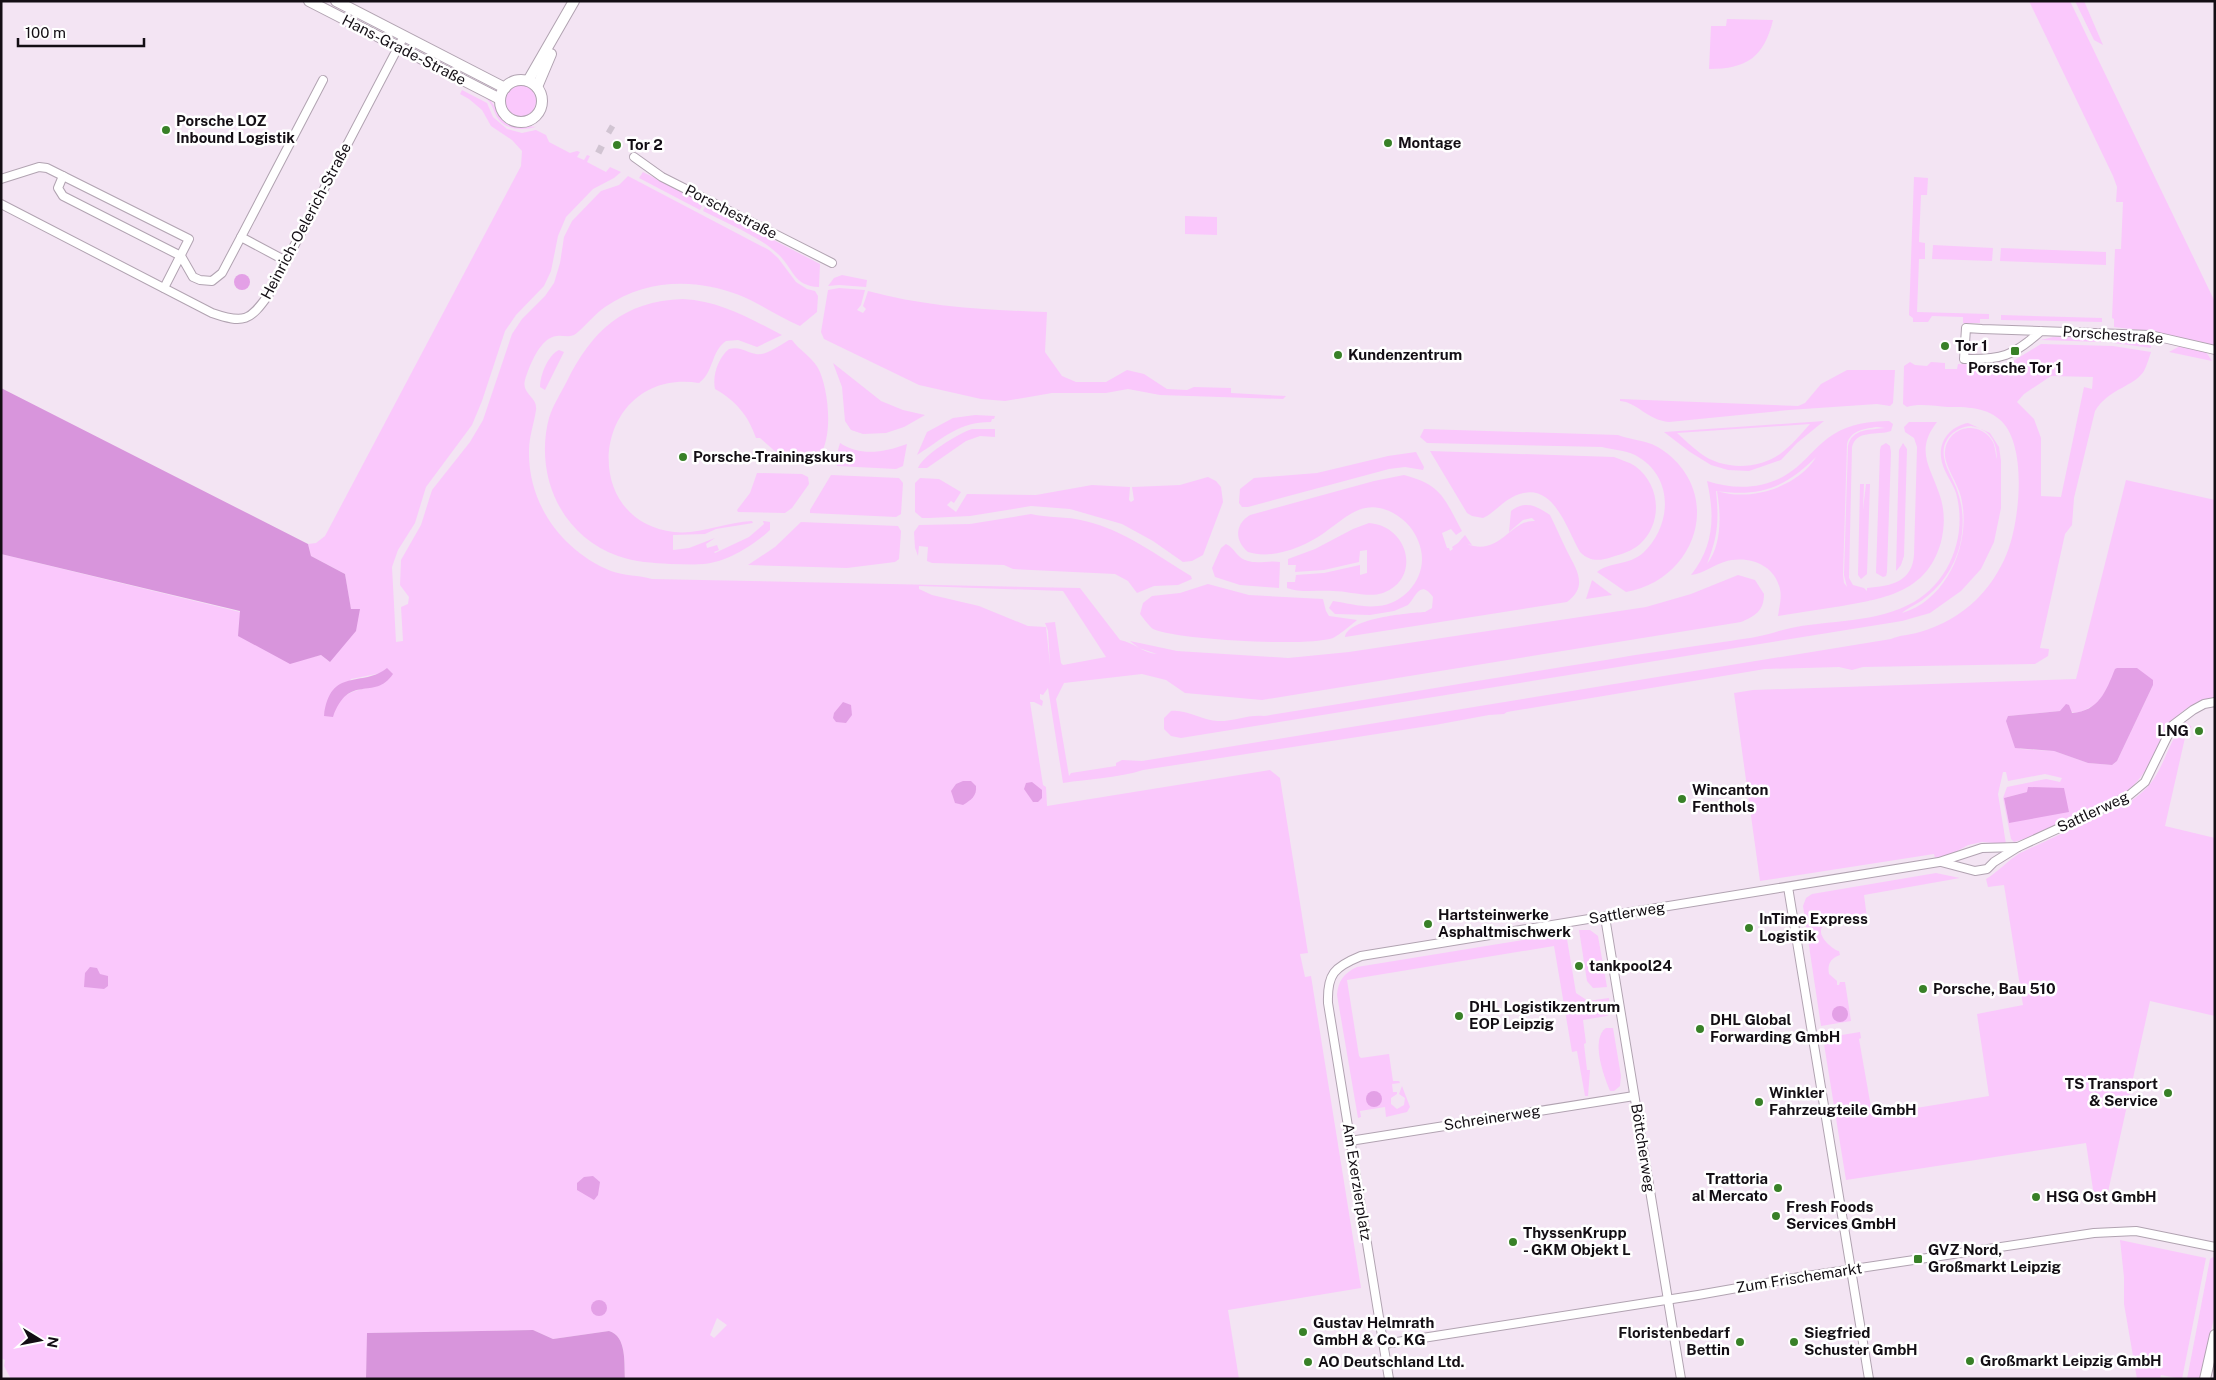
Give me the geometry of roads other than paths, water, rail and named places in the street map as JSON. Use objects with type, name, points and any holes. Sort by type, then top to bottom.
[{"type":"street","name":"Hans-Grade-Straße","points":[[309,1],[500,99]]},
{"type":"street","name":"Hans-Grade-Straße","points":[[336,1],[504,88]]},
{"type":"street","points":[[533,84],[574,1]]},
{"type":"street","name":"Heinrich-Oelerich-Straße","points":[[1,204],[212,313],[228,319],[245,319],[258,310],[286,261],[404,36]]},
{"type":"street","points":[[63,176],[58,188],[64,196],[181,256],[193,277],[212,281],[222,273],[322,80]]},
{"type":"street","points":[[515,81],[533,84],[542,96],[541,108],[533,119],[527,122],[514,121],[508,118],[503,112],[500,99],[504,88],[515,81]]},
{"type":"street","name":"Porschestraße","points":[[634,156],[662,177],[832,263]]},
{"type":"street","points":[[1,179],[39,168],[47,168],[189,239],[164,288]]},
{"type":"street","points":[[241,238],[286,261]]},
{"type":"street","name":"Porschestraße","points":[[2041,331],[2015,351],[2001,358],[1964,359],[1966,328],[2150,335],[2215,350]]},
{"type":"street","name":"Sattlerweg","points":[[1939,862],[1975,871],[1988,869],[1994,862],[2018,847],[2090,815],[2137,791],[2152,770],[2173,725],[2193,710],[2204,704],[2215,702]]},
{"type":"street","name":"Sattlerweg","points":[[1327,986],[1331,976],[1338,968],[1360,956],[1939,862],[1982,848],[2018,847]]},
{"type":"street","points":[[1990,849],[1994,862]]},
{"type":"street","points":[[1966,854],[1963,858],[1966,869]]},
{"type":"street","points":[[1788,887],[1869,1379]]},
{"type":"street","name":"Böttcherweg","points":[[1605,917],[1680,1379]]},
{"type":"street","name":"Am Exerzierplatz","points":[[1327,986],[1328,1003],[1389,1379]]},
{"type":"street","name":"Schreinerweg","points":[[1350,1141],[1634,1096]]},
{"type":"street","name":"Zum Frischemarkt","points":[[1384,1344],[1851,1270],[2118,1231],[2154,1233],[2215,1247]]},
{"type":"street","points":[[2205,1379],[2215,1335]]},
{"type":"tunnel","points":[[608,128],[613,131]]},
{"type":"tunnel","points":[[597,148],[603,151]]},
{"type":"place","name":"Porsche LOZ Inbound Logistik","points":[[166,130]]},
{"type":"place","name":"Montage","points":[[1388,143]]},
{"type":"place","name":"Tor 2","points":[[617,145]]},
{"type":"place","name":"Tor 1","points":[[1945,346]]},
{"type":"place","name":"Porsche Tor 1","points":[[2015,351]]},
{"type":"place","name":"Kundenzentrum","points":[[1338,355]]},
{"type":"place","name":"Porsche-Trainingskurs","points":[[683,457]]},
{"type":"place","name":"LNG","points":[[2199,731]]},
{"type":"place","name":"Wincanton Fenthols","points":[[1682,799]]},
{"type":"place","name":"Hartsteinwerke Asphaltmischwerk","points":[[1428,924]]},
{"type":"place","name":"InTime Express Logistik","points":[[1749,928]]},
{"type":"place","name":"tankpool24","points":[[1579,966]]},
{"type":"place","name":"Porsche, Bau 510","points":[[1923,989]]},
{"type":"place","name":"DHL Logistikzentrum EOP Leipzig","points":[[1459,1016]]},
{"type":"place","name":"DHL Global Forwarding GmbH","points":[[1700,1029]]},
{"type":"place","name":"TS Transport & Service","points":[[2168,1093]]},
{"type":"place","name":"Winkler Fahrzeugteile GmbH","points":[[1759,1102]]},
{"type":"place","name":"Trattoria al Mercato","points":[[1778,1188]]},
{"type":"place","name":"HSG Ost GmbH","points":[[2036,1197]]},
{"type":"place","name":"Fresh Foods Services GmbH","points":[[1776,1216]]},
{"type":"place","name":"ThyssenKrupp - GKM Objekt L","points":[[1513,1242]]},
{"type":"place","name":"GVZ Nord, Großmarkt Leipzig","points":[[1918,1259]]},
{"type":"place","name":"Gustav Helmrath GmbH & Co. KG","points":[[1303,1332]]},
{"type":"place","name":"Floristenbedarf Bettin","points":[[1740,1342]]},
{"type":"place","name":"Siegfried Schuster GmbH","points":[[1794,1342]]},
{"type":"place","name":"Großmarkt Leipzig GmbH","points":[[1970,1361]]},
{"type":"place","name":"AO Deutschland Ltd.","points":[[1308,1362]]}]
